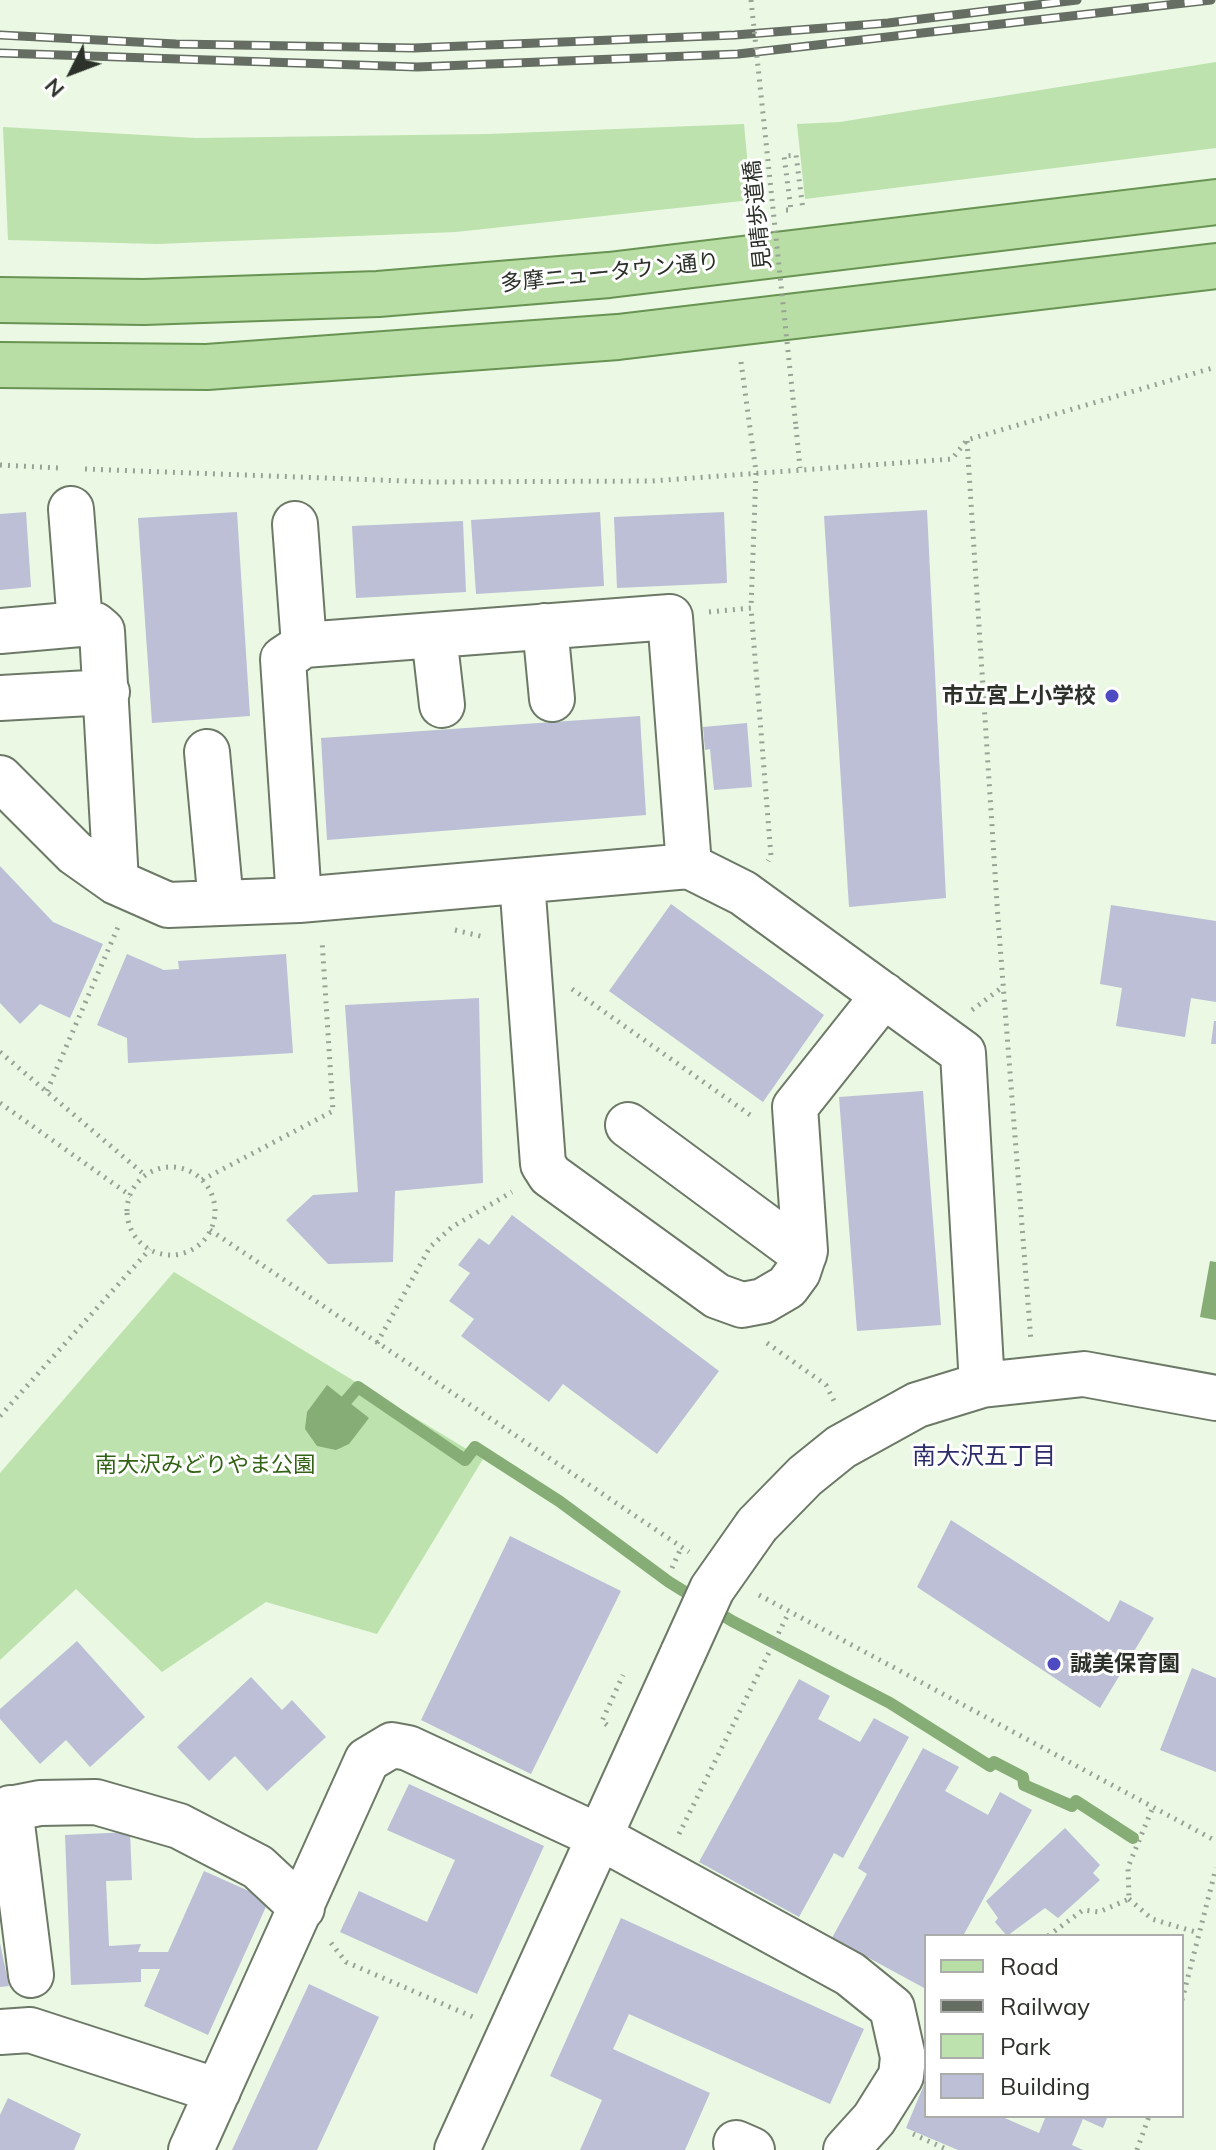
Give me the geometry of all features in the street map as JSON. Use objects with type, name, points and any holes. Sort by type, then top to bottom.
[{"type":"main road","name":"多摩ニュータウン通り","points":[[0,300],[144,302],[378,294],[609,275],[1216,202]]},
{"type":"main road","points":[[0,365],[207,367],[618,337],[1216,266]]},
{"type":"street","points":[[72,482],[80,624]]},
{"type":"street","points":[[295,524],[304,645]]},
{"type":"street","points":[[299,900],[283,659],[304,645],[670,617],[689,866]]},
{"type":"street","points":[[0,631],[80,624],[95,625],[102,631],[118,902]]},
{"type":"street","points":[[545,626],[552,699]]},
{"type":"street","points":[[434,635],[442,705]]},
{"type":"street","points":[[0,698],[107,692]]},
{"type":"street","points":[[207,752],[221,903]]},
{"type":"street","points":[[0,778],[75,853],[118,902],[168,905],[299,900],[689,866],[711,874],[743,893],[963,1053],[982,1385]]},
{"type":"street","points":[[522,881],[540,1153],[548,1171],[717,1296],[742,1305],[763,1301],[787,1287],[804,1255],[795,1107],[884,995]]},
{"type":"street","points":[[628,1125],[804,1255]]},
{"type":"street","points":[[457,2150],[712,1589],[757,1525],[805,1476],[841,1447],[917,1405],[982,1385],[1033,1377],[1084,1374],[1216,1398]]},
{"type":"street","points":[[191,2150],[218,2091],[312,1920],[367,1760],[392,1745],[408,1748],[598,1836],[850,1974],[892,2008],[903,2057],[901,2076],[874,2119],[846,2150]]},
{"type":"street","points":[[31,1975],[5,1810],[40,1803],[96,1802],[179,1826],[258,1867],[312,1920]]},
{"type":"street","points":[[0,2032],[30,2030],[218,2091]]},
{"type":"path","name":"見晴歩道橋","points":[[751,0],[800,468]]},
{"type":"path","points":[[791,210],[784,156],[796,155],[803,214]]},
{"type":"path","points":[[740,362],[756,472],[751,608],[771,856],[743,893]]},
{"type":"path","points":[[0,465],[72,482],[652,481],[952,459],[967,440],[1216,367]]},
{"type":"path","points":[[967,440],[998,919],[1033,1377]]},
{"type":"path","points":[[670,617],[751,608]]},
{"type":"path","points":[[47,1091],[118,902]]},
{"type":"path","points":[[202,1180],[333,1111],[322,938]]},
{"type":"path","points":[[561,981],[760,1122],[797,1126]]},
{"type":"path","points":[[0,1052],[146,1176]]},
{"type":"path","points":[[0,1103],[131,1196]]},
{"type":"path","points":[[178,1167],[202,1180],[213,1195],[216,1218],[206,1239],[187,1253],[164,1255],[150,1249],[130,1226],[127,1204],[137,1183],[146,1176],[156,1169],[178,1167]]},
{"type":"path","points":[[377,1343],[430,1247],[465,1218],[548,1171]]},
{"type":"path","points":[[0,1416],[150,1249]]},
{"type":"path","points":[[765,1341],[826,1385],[841,1412]]},
{"type":"path","points":[[671,1571],[681,1547]]},
{"type":"path","points":[[661,1871],[788,1614]]},
{"type":"path","points":[[1153,1807],[1128,1867],[1129,1899],[1152,1919],[1199,1933]]},
{"type":"path","points":[[1184,1992],[1216,1868]]},
{"type":"path","points":[[1051,1934],[1083,1910],[1099,1912],[1129,1899]]},
{"type":"path","points":[[312,1920],[346,1962],[484,2022]]},
{"type":"path","points":[[1137,2150],[1148,2118]]},
{"type":"green space","points":[[1216,62],[1216,148],[805,199],[797,124],[840,122]]},
{"type":"green space","points":[[744,124],[751,200],[456,232],[157,244],[8,240],[3,127],[196,138],[488,134]]},
{"type":"green space","name":"南大沢みどりやま公園","points":[[174,1272],[483,1459],[377,1634],[266,1602],[162,1672],[76,1589],[0,1660],[0,1473]]},
{"type":"shaded area","points":[[1210,1261],[1216,1262],[1216,1320],[1200,1317]]},
{"type":"shaded area","points":[[327,1385],[369,1418],[349,1444],[336,1450],[317,1446],[305,1429],[307,1412]]},
{"type":"building","points":[[927,510],[946,898],[849,907],[824,516]]},
{"type":"building","points":[[26,512],[31,587],[0,590],[0,514]]},
{"type":"building","points":[[237,512],[250,716],[152,723],[138,518]]},
{"type":"building","points":[[600,512],[604,586],[476,594],[471,520]]},
{"type":"building","points":[[724,512],[727,583],[617,588],[614,517]]},
{"type":"building","points":[[463,521],[466,592],[356,598],[352,526]]},
{"type":"building","points":[[640,716],[646,815],[327,840],[321,738]]},
{"type":"building","points":[[747,723],[752,787],[714,790],[710,749],[705,750],[703,727]]},
{"type":"building","points":[[0,866],[53,922],[103,944],[70,1018],[40,1004],[20,1024],[0,1003]]},
{"type":"building","points":[[671,904],[824,1015],[763,1102],[609,991]]},
{"type":"building","points":[[1111,905],[1216,921],[1216,1002],[1191,998],[1185,1037],[1116,1026],[1122,988],[1100,984]]},
{"type":"building","points":[[127,954],[164,970],[179,969],[178,961],[286,954],[293,1053],[128,1063],[127,1038],[97,1025]]},
{"type":"building","points":[[479,998],[483,1183],[395,1191],[393,1262],[328,1264],[286,1220],[313,1195],[358,1192],[345,1005]]},
{"type":"building","points":[[1214,1021],[1216,1044],[1211,1044]]},
{"type":"building","points":[[923,1091],[941,1325],[857,1331],[839,1097]]},
{"type":"building","points":[[512,1215],[719,1371],[657,1454],[563,1384],[549,1402],[461,1336],[474,1319],[449,1301],[470,1273],[458,1265],[479,1238],[489,1245]]},
{"type":"building","points":[[951,1520],[1109,1622],[1120,1600],[1154,1618],[1100,1708],[917,1587]]},
{"type":"building","points":[[510,1536],[621,1591],[531,1774],[421,1720]]},
{"type":"building","points":[[77,1641],[145,1717],[90,1767],[66,1740],[40,1764],[0,1719],[0,1709]]},
{"type":"building","points":[[1192,1668],[1216,1678],[1216,1772],[1160,1750]]},
{"type":"building","points":[[251,1677],[282,1710],[292,1700],[326,1737],[267,1791],[235,1756],[209,1781],[177,1747]]},
{"type":"building","points":[[799,1679],[830,1696],[818,1719],[860,1742],[874,1718],[909,1737],[843,1858],[834,1853],[799,1917],[699,1862]]},
{"type":"building","points":[[923,1748],[959,1767],[945,1791],[988,1815],[1000,1792],[1032,1810],[964,1934],[924,1934],[924,1988],[832,1938],[867,1874],[858,1868]]},
{"type":"building","points":[[409,1784],[544,1846],[477,1994],[340,1932],[359,1891],[427,1922],[455,1860],[387,1830]]},
{"type":"building","points":[[1065,1828],[1100,1865],[1093,1873],[1100,1880],[1058,1918],[1045,1908],[1010,1934],[1005,1934],[995,1922],[998,1918],[986,1901]]},
{"type":"building","points":[[130,1832],[132,1880],[106,1881],[109,1946],[141,1944],[138,1952],[168,1952],[204,1871],[269,1900],[208,2035],[144,2006],[160,1969],[141,1969],[141,1982],[71,1985],[65,1835]]},
{"type":"building","points":[[621,1918],[864,2029],[830,2104],[629,2014],[613,2049],[710,2093],[685,2150],[580,2150],[602,2100],[550,2076]]},
{"type":"building","points":[[0,1943],[9,1986],[0,1987]]},
{"type":"building","points":[[309,1984],[379,2017],[317,2150],[232,2150]]},
{"type":"building","points":[[924,2085],[924,2118],[1005,2118],[1039,2133],[1045,2118],[1107,2118],[1103,2128],[1083,2119],[1072,2145],[1083,2150],[958,2150],[906,2128]]},
{"type":"building","points":[[8,2098],[81,2134],[74,2150],[0,2150],[0,2115]]},
{"type":"waterway","points":[[346,1401],[358,1387],[465,1460],[475,1447],[559,1501],[669,1582],[732,1621],[890,1703],[990,1766],[994,1762],[1023,1777],[1024,1785],[1072,1806],[1076,1801],[1133,1838]]},
{"type":"railway","points":[[0,35],[176,44],[414,48],[735,35],[888,23],[1077,0]]},
{"type":"railway","points":[[0,53],[417,67],[738,54],[1211,0]]},
{"type":"place","name":"市立宮上小学校","points":[[1112,696]]},
{"type":"place","name":"誠美保育園","points":[[1054,1664]]},
{"type":"district","name":"南大沢五丁目","points":[[984,1457]]}]
